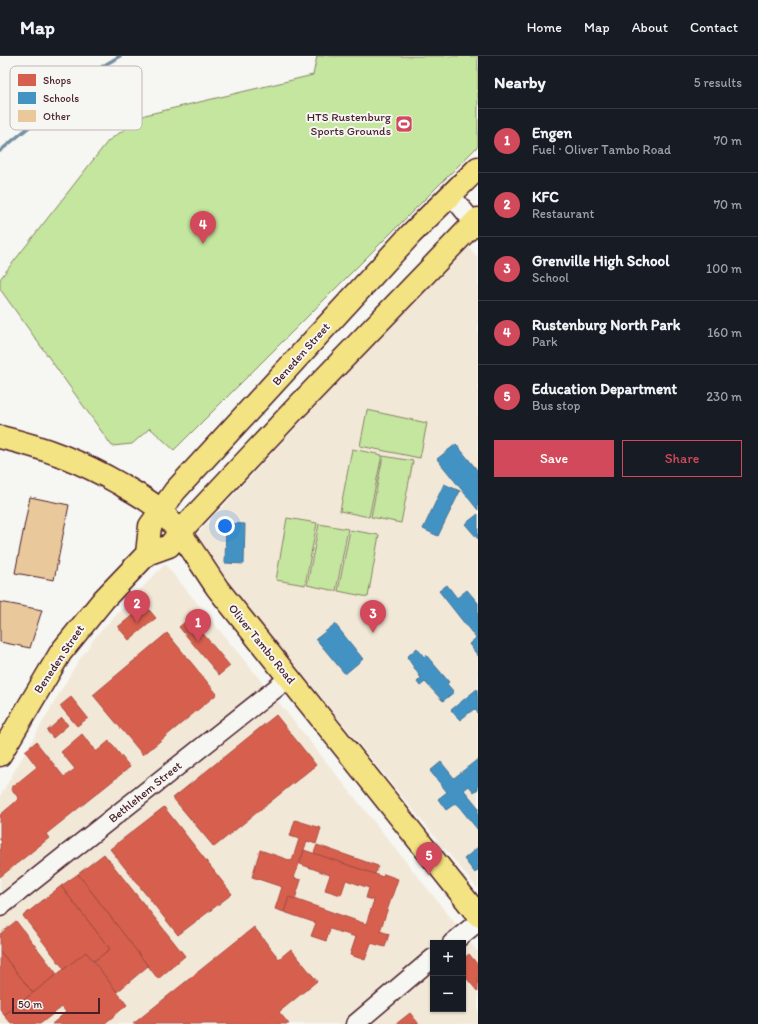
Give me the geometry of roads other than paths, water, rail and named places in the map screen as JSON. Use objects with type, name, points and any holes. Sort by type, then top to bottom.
[{"type":"main road","name":"Beneden Street","points":[[147,554],[150,526],[175,491],[411,234],[478,168]]},
{"type":"main road","name":"Beneden Street","points":[[0,755],[44,679],[73,635],[104,599],[147,554],[169,546],[386,313],[477,223]]},
{"type":"main road","name":"Oliver Tambo Road","points":[[0,437],[39,446],[75,460],[136,494],[160,511],[180,534],[218,589],[478,915]]},
{"type":"street","points":[[450,195],[477,223]]},
{"type":"street","name":"Bethlehem Street","points":[[0,908],[289,678]]},
{"type":"street","points":[[456,940],[478,922]]},
{"type":"street","points":[[355,1024],[430,961]]},
{"type":"waterway","points":[[103,66],[120,56]]},
{"type":"waterway","points":[[0,151],[25,130]]},
{"type":"place","name":"HTS Rustenburg Sports Grounds","points":[[404,124]]},
{"type":"place","name":"Rustenburg North Park","points":[[203,244]]},
{"type":"place","name":"KFC","points":[[137,623]]},
{"type":"place","name":"Grenville High School","points":[[373,633]]},
{"type":"place","name":"Engen","points":[[198,642]]},
{"type":"place","name":"Education Department","points":[[429,875]]}]
